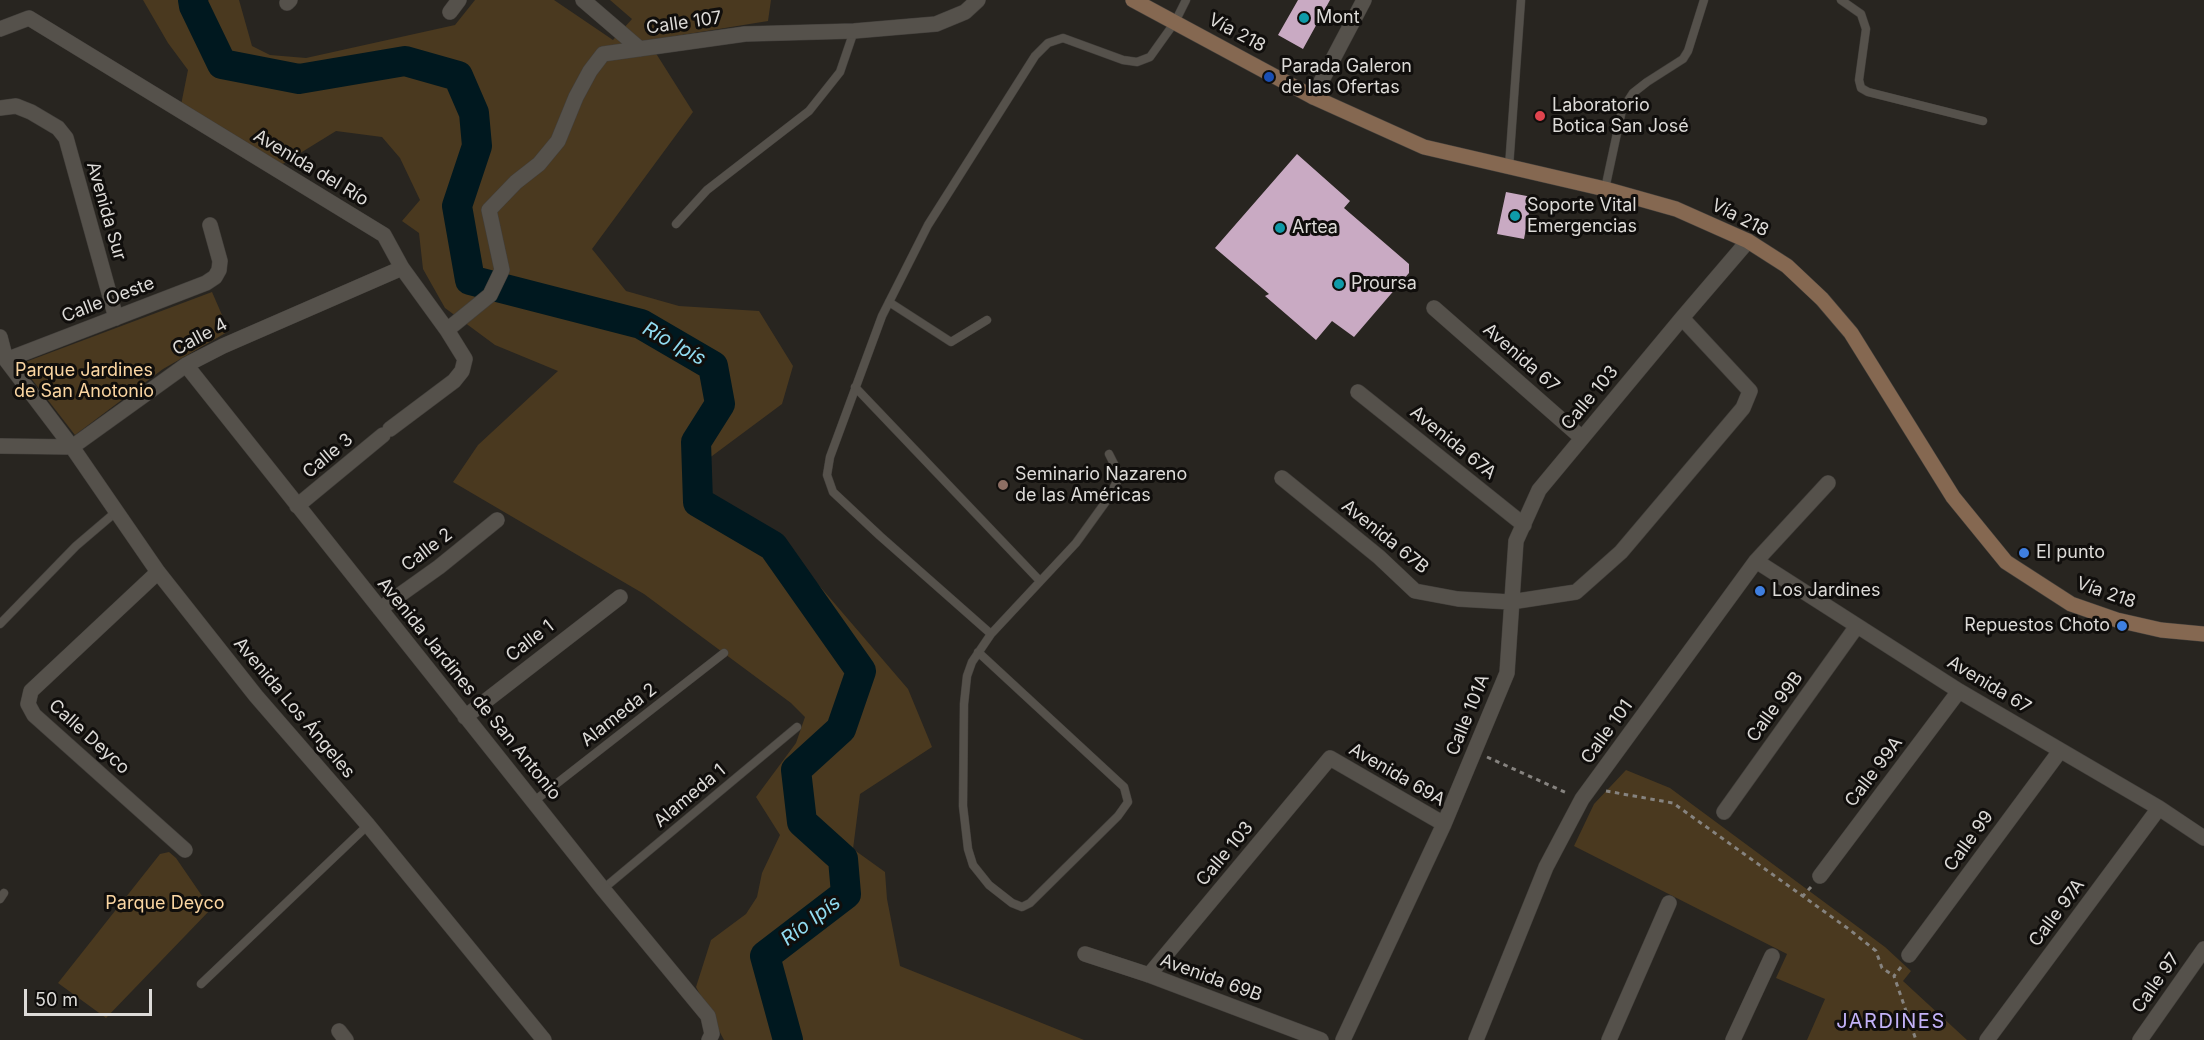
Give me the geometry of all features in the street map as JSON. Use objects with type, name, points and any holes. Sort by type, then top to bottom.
[{"type":"main road","name":"Vía 218","points":[[1133,0],[1313,97],[1424,147],[1605,189],[1676,209],[1748,241],[1787,266],[1822,298],[1851,333],[1953,497],[2006,562],[2071,604],[2117,620],[2161,630],[2204,634]]},
{"type":"street","points":[[583,0],[640,49]]},
{"type":"street","name":"Calle 107","points":[[447,330],[490,295],[502,270],[489,210],[539,164],[558,141],[576,98],[590,71],[603,54],[745,34],[854,31],[936,24],[965,12],[978,0]]},
{"type":"street","points":[[1313,97],[1364,0]]},
{"type":"street","name":"Avenida del Río","points":[[0,29],[29,18],[384,235],[402,268],[465,359],[462,371],[454,381],[386,432]]},
{"type":"street","name":"Avenida Sur","points":[[0,108],[16,106],[58,128],[66,138],[116,318]]},
{"type":"street","name":"Calle Oeste","points":[[6,360],[206,283],[215,277],[220,261],[210,225]]},
{"type":"street","name":"Calle 103","points":[[1511,602],[1516,541],[1539,490],[1748,241]]},
{"type":"street","name":"Calle 4","points":[[72,447],[186,365],[222,346],[402,268]]},
{"type":"street","name":"Avenida 67","points":[[1434,308],[1582,438]]},
{"type":"street","points":[[1511,602],[1576,592],[1621,552],[1743,408],[1750,391],[1682,318]]},
{"type":"street","points":[[0,337],[6,360]]},
{"type":"street","name":"Avenida Los Ángeles","points":[[6,360],[72,447],[158,572],[256,696],[368,825],[544,1040]]},
{"type":"street","name":"Avenida Jardines de San Antonio","points":[[186,365],[533,802],[708,1016],[712,1034],[709,1040]]},
{"type":"street","name":"Avenida 67A","points":[[1358,392],[1524,525]]},
{"type":"street","name":"Calle 3","points":[[297,506],[386,432]]},
{"type":"street","points":[[0,446],[72,447]]},
{"type":"street","name":"Avenida 67B","points":[[1282,478],[1379,557],[1415,591],[1458,599],[1511,602]]},
{"type":"street","name":"Calle 101","points":[[1476,1040],[1546,867],[1586,794],[1756,561],[1828,483]]},
{"type":"street","name":"Calle 2","points":[[380,609],[439,567],[497,520]]},
{"type":"street","name":"Avenida 67","points":[[1756,561],[1959,691],[2159,808],[2204,838]]},
{"type":"street","name":"Calle Deyco","points":[[158,572],[30,691],[28,704],[34,715],[185,850]]},
{"type":"street","name":"Calle 1","points":[[465,717],[620,597]]},
{"type":"street","name":"Calle 101A","points":[[1343,1040],[1444,825],[1507,673],[1511,602]]},
{"type":"street","name":"Calle 99B","points":[[1724,812],[1857,626]]},
{"type":"street","name":"Calle 99A","points":[[1820,876],[1959,691]]},
{"type":"street","name":"Calle 99","points":[[1909,955],[2060,751]]},
{"type":"street","name":"Calle 103","points":[[1149,975],[1330,758]]},
{"type":"street","name":"Avenida 69A","points":[[1330,758],[1444,825]]},
{"type":"street","name":"Calle 97A","points":[[1987,1040],[2159,808]]},
{"type":"street","points":[[1610,1040],[1669,903]]},
{"type":"street","name":"Calle 97","points":[[2140,1040],[2198,973],[2204,949]]},
{"type":"street","name":"Avenida 69B","points":[[1085,954],[1149,975],[1322,1040]]},
{"type":"street","points":[[1732,1040],[1772,956]]},
{"type":"lane","points":[[990,634],[833,492],[827,475],[830,457],[889,302],[928,225],[1035,56],[1048,43],[1063,38],[1123,60],[1137,62],[1150,57],[1175,22],[1186,0]]},
{"type":"lane","points":[[1509,167],[1521,0]]},
{"type":"lane","points":[[1605,189],[1622,110],[1633,93],[1683,59],[1689,51],[1704,0]]},
{"type":"lane","points":[[1841,0],[1861,14],[1866,29],[1859,80],[1861,88],[1868,92],[1983,121]]},
{"type":"lane","points":[[676,224],[707,190],[809,111],[840,72],[854,31]]},
{"type":"lane","points":[[889,302],[951,342],[987,320]]},
{"type":"lane","points":[[855,387],[1040,581]]},
{"type":"lane","points":[[978,652],[1124,787],[1128,802],[1118,816],[1030,903],[1022,908],[989,885],[973,865],[968,849],[963,806],[964,704],[967,676],[972,662],[978,652],[990,634],[1076,543],[1111,492],[1120,476],[1109,454]]},
{"type":"lane","points":[[0,624],[76,546],[117,511]]},
{"type":"lane","name":"Alameda 2","points":[[533,802],[724,653]]},
{"type":"lane","name":"Alameda 1","points":[[603,889],[797,727]]},
{"type":"lane","points":[[201,984],[368,825]]},
{"type":"path","points":[[1474,752],[1586,794],[1673,803],[1876,951],[1882,968],[1894,976],[1916,1040]]},
{"type":"path","points":[[1894,976],[1909,955]]},
{"type":"green space","points":[[143,0],[239,0],[252,46],[270,55],[306,58],[455,25],[475,0],[554,0],[613,40],[632,19],[610,0],[771,0],[768,21],[651,40],[657,55],[693,112],[592,249],[626,291],[679,306],[759,311],[793,366],[782,404],[708,459],[704,494],[787,548],[908,689],[932,747],[860,794],[853,849],[885,872],[887,899],[900,966],[1084,1040],[724,1040],[696,987],[711,940],[746,914],[757,897],[762,873],[780,835],[756,797],[796,743],[805,717],[791,703],[644,594],[453,482],[478,445],[558,371],[495,345],[445,308],[423,269],[419,233],[402,221],[420,200],[400,158],[382,137],[336,131],[276,168],[181,105],[188,70],[168,43]]},
{"type":"green space","name":"Parque Jardines de San Anotonio","points":[[212,292],[229,331],[163,369],[75,435],[20,364]]},
{"type":"green space","points":[[1626,770],[1670,788],[1885,947],[1911,971],[1903,981],[1967,1040],[1807,1040],[1825,999],[1776,978],[1787,954],[1574,846],[1594,804]]},
{"type":"green space","name":"Parque Deyco","points":[[169,852],[176,858],[211,909],[106,1018],[58,983],[160,854]]},
{"type":"building","name":"Mont","points":[[1298,0],[1330,0],[1303,49],[1278,35]]},
{"type":"building","points":[[1297,154],[1350,201],[1344,208],[1409,264],[1409,273],[1354,337],[1332,321],[1316,340],[1265,296],[1269,294],[1215,248]]},
{"type":"building","name":"Soporte Vital Emergencias","points":[[1506,192],[1532,197],[1524,239],[1497,234]]},
{"type":"waterway","name":"Río Ipís","points":[[193,0],[222,64],[299,79],[405,61],[458,76],[474,113],[477,146],[457,206],[470,280],[641,324],[713,366],[720,404],[696,442],[698,502],[773,546],[861,671],[841,729],[796,770],[802,822],[843,859],[846,894],[765,956],[788,1040]]},
{"type":"place","name":"Mont","points":[[1304,18]]},
{"type":"place","name":"Parada Galeron de las Ofertas","points":[[1269,77]]},
{"type":"place","name":"Laboratorio Botica San José","points":[[1540,116]]},
{"type":"place","name":"Soporte Vital Emergencias","points":[[1515,216]]},
{"type":"place","name":"Artea","points":[[1280,228]]},
{"type":"place","name":"Proursa","points":[[1339,284]]},
{"type":"place","name":"Seminario Nazareno de las Américas","points":[[1003,485]]},
{"type":"place","name":"El punto","points":[[2024,553]]},
{"type":"place","name":"Los Jardines","points":[[1760,591]]},
{"type":"place","name":"Repuestos Choto","points":[[2122,626]]},
{"type":"district","name":"JARDINES","points":[[1891,1022]]}]
